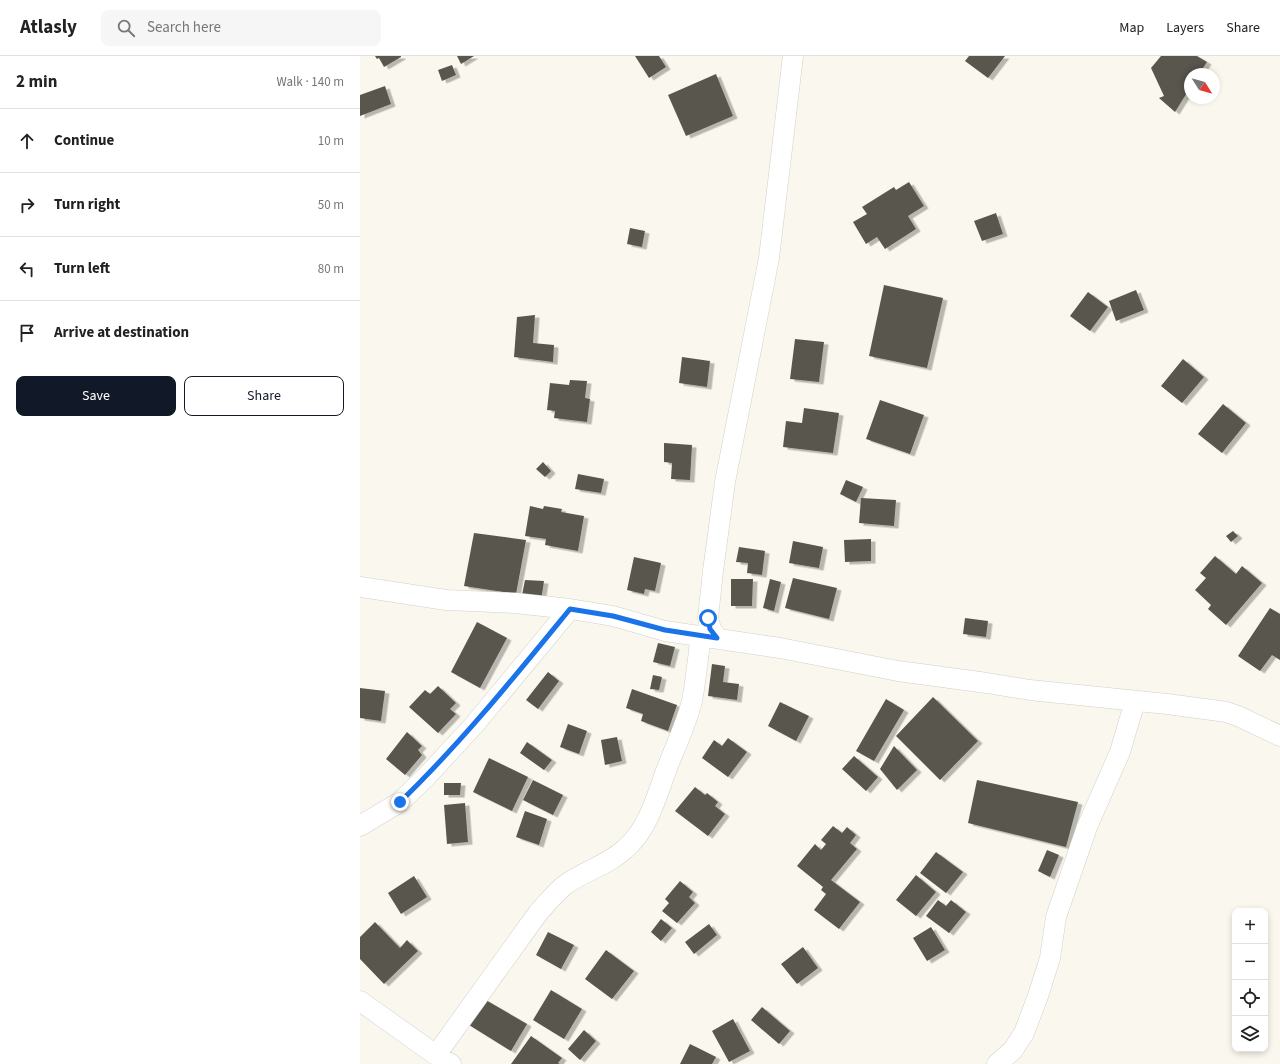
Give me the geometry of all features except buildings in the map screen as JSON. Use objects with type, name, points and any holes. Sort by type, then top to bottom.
[{"type":"street","points":[[360,1001],[443,1059],[538,913],[553,895],[566,884],[618,856],[638,835],[653,807],[671,758],[683,733],[709,637],[710,629],[708,618],[725,482],[769,258],[794,56]]},
{"type":"street","points":[[360,587],[446,600],[515,603],[570,609],[613,616],[665,630],[780,648],[898,671],[1030,690],[1167,704],[1226,712],[1238,716],[1280,736]]},
{"type":"street","points":[[360,826],[400,802],[426,777],[474,725],[570,609]]},
{"type":"street","points":[[1001,1063],[1013,1050],[1024,1033],[1038,996],[1050,958],[1056,917],[1087,827],[1120,752],[1135,701]]},
{"type":"route","points":[[400,802],[426,777],[474,725],[570,609],[613,616],[665,630],[717,638],[710,629],[708,618]]}]
